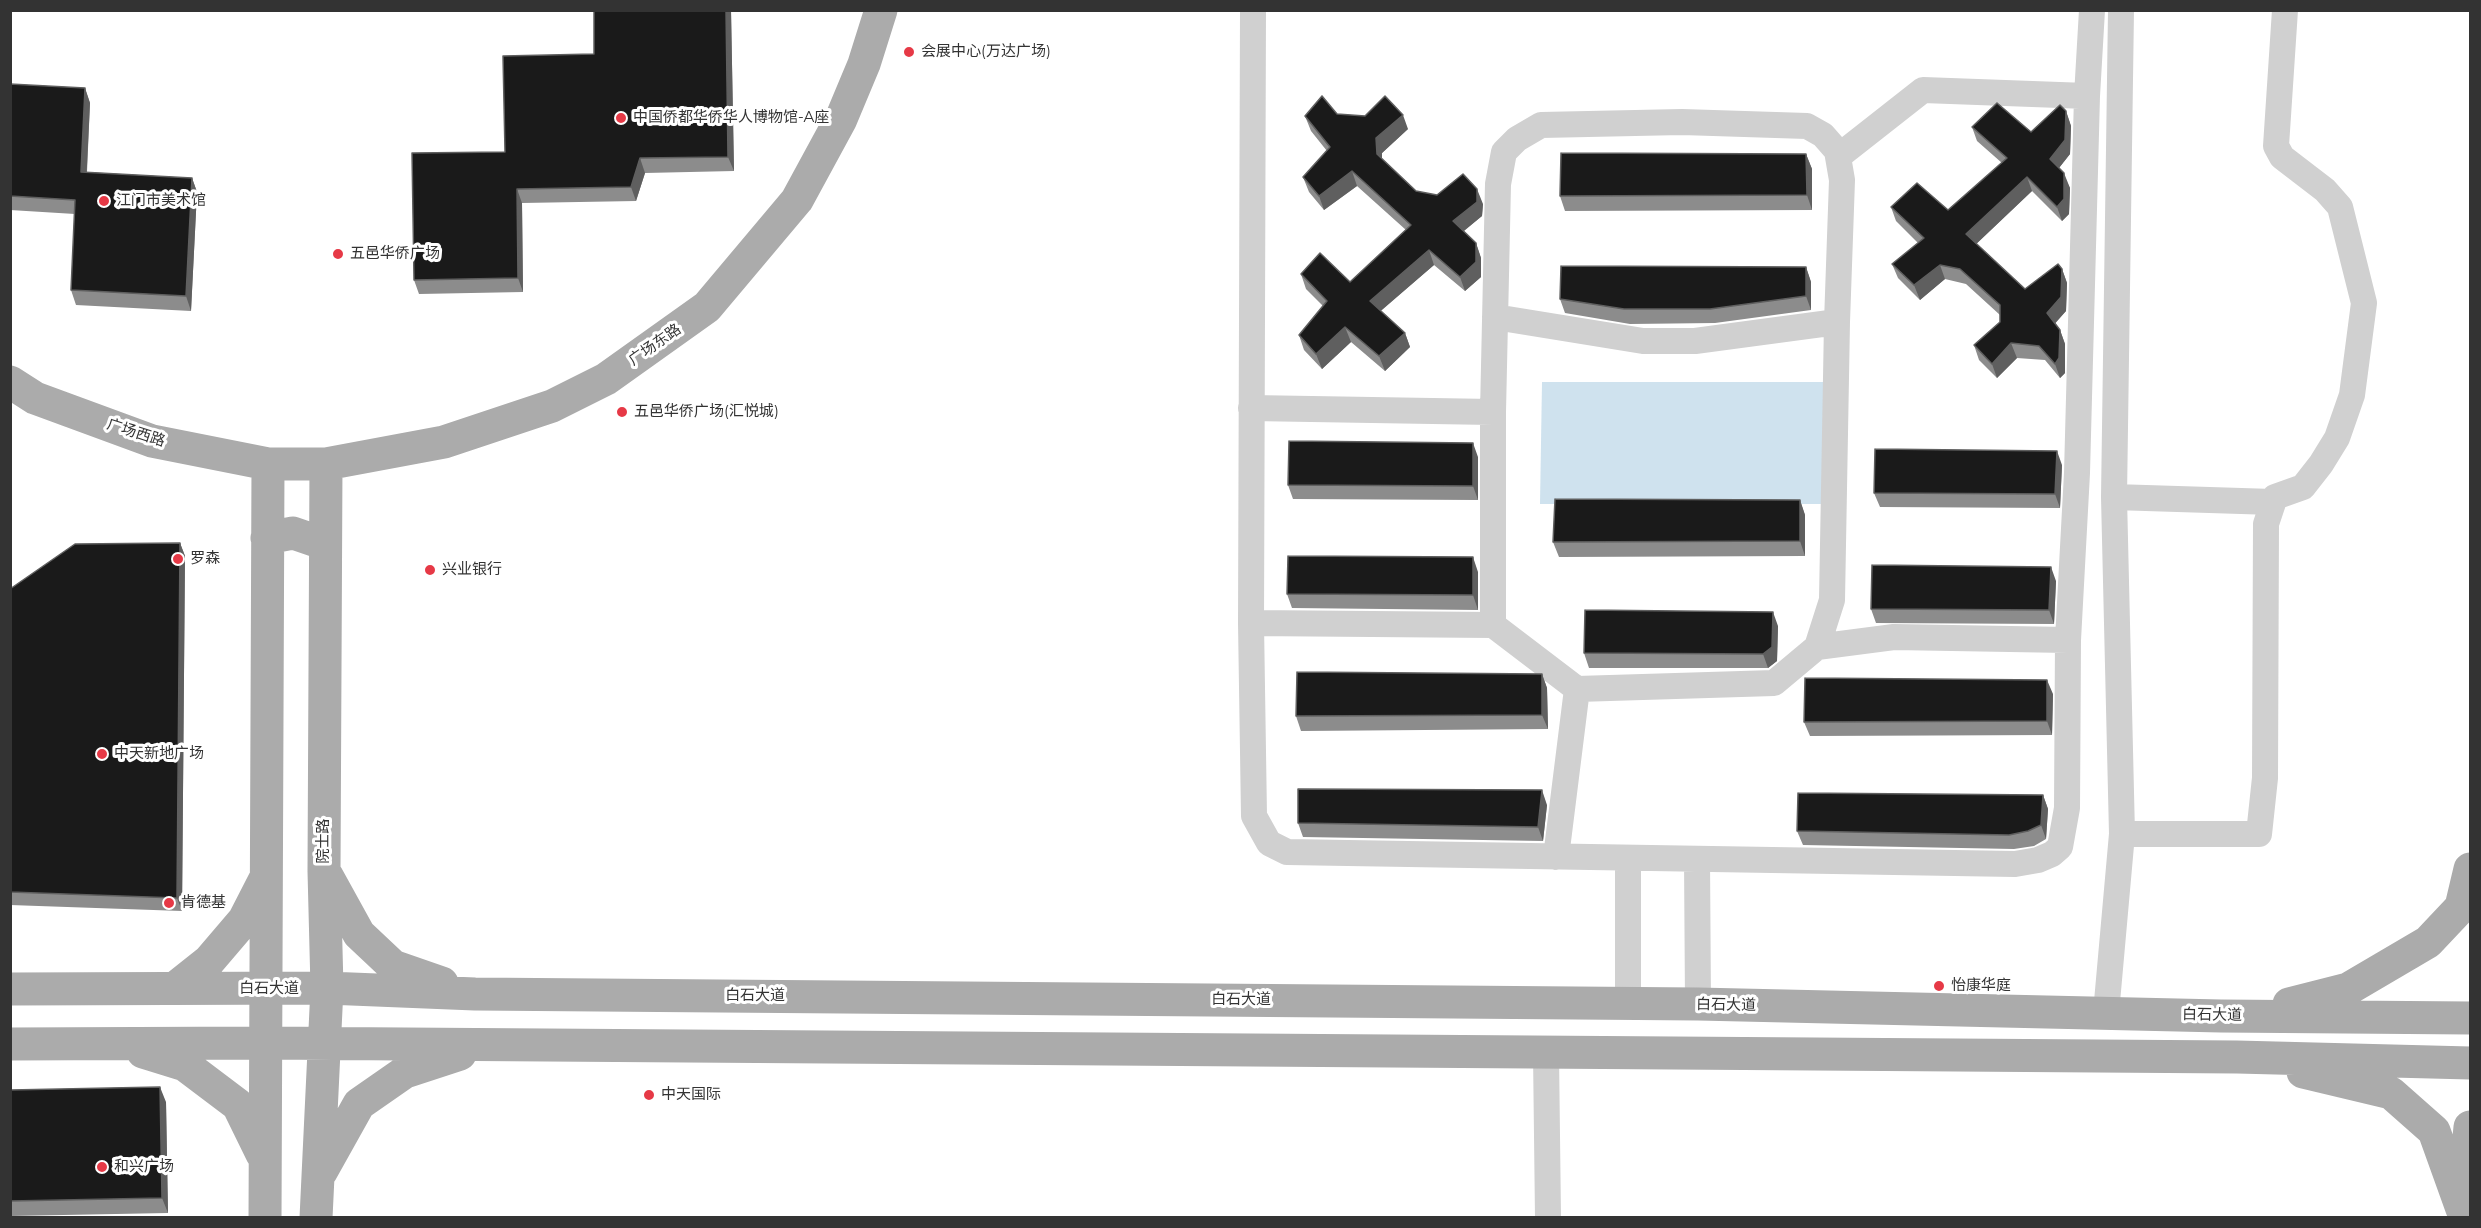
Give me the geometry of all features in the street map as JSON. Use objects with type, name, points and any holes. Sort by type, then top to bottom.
[{"type":"main road","name":"广场东路","points":[[268,464],[326,464],[444,442],[552,406],[606,379],[707,307],[797,200],[841,119],[864,64],[881,10]]},
{"type":"main road","name":"广场西路","points":[[10,382],[35,398],[152,441],[268,464]]},
{"type":"main road","points":[[265,1218],[268,464]]},
{"type":"main road","name":"院士路","points":[[316,1218],[327,988],[324,871],[326,464]]},
{"type":"main road","points":[[267,538],[293,533],[325,544]]},
{"type":"main road","points":[[2229,1057],[2232,1016],[2348,989],[2428,942],[2461,907],[2470,869]]},
{"type":"main road","points":[[324,871],[359,934],[393,966],[475,994]]},
{"type":"main road","points":[[175,988],[209,961],[244,920],[265,880]]},
{"type":"main road","name":"白石大道","points":[[10,989],[327,988],[475,994],[1628,1003],[2232,1016],[2470,1018]]},
{"type":"main road","points":[[10,1044],[264,1043],[2229,1057],[2470,1063]]},
{"type":"main road","points":[[116,1044],[185,1065],[238,1105],[266,1162]]},
{"type":"main road","points":[[318,1176],[359,1104],[405,1072],[486,1045]]},
{"type":"main road","points":[[2229,1057],[2391,1093],[2434,1131],[2462,1213]]},
{"type":"main road","points":[[2462,1213],[2470,1126]]},
{"type":"street","points":[[1253,10],[1251,623],[1254,816],[1269,843],[1287,852],[2014,864],[2038,860],[2052,854],[2060,847],[2067,808],[2068,640],[2077,473],[2087,96],[2092,10]]},
{"type":"street","points":[[2106,1013],[2122,834],[2114,497],[2121,10]]},
{"type":"street","points":[[2122,834],[2259,834],[2265,778],[2266,524],[2275,497],[2303,488],[2337,438],[2352,395],[2364,303],[2340,207],[2325,190],[2282,157],[2276,146],[2285,10]]},
{"type":"street","points":[[1839,156],[1923,90],[2087,96]]},
{"type":"street","points":[[1493,625],[1493,412],[1498,184],[1500,163],[1504,152],[1541,125],[1682,122],[1807,126],[1815,128],[1830,140],[1839,156],[1842,180],[1832,600],[1818,647]]},
{"type":"street","points":[[1495,317],[1643,340],[1695,340],[1837,322]]},
{"type":"street","points":[[1251,408],[1493,412]]},
{"type":"street","points":[[2114,497],[2273,502]]},
{"type":"street","points":[[1251,623],[1493,625],[1577,688],[1774,682],[1818,647],[1894,637],[2068,640]]},
{"type":"street","points":[[1556,857],[1577,688]]},
{"type":"street","points":[[1628,858],[1628,1003]]},
{"type":"street","points":[[1697,859],[1698,1004]]},
{"type":"street","points":[[1546,1053],[1548,1218]]},
{"type":"water","points":[[1542,382],[1826,382],[1827,504],[1540,504]]},
{"type":"building","name":"中国侨都华侨华人博物馆-A座","points":[[594,10],[726,10],[728,157],[640,158],[631,187],[517,189],[518,278],[414,280],[412,153],[505,152],[503,56],[594,54]]},
{"type":"building","name":"江门市美术馆","points":[[10,84],[85,88],[81,172],[192,178],[186,296],[71,290],[75,200],[10,196]]},
{"type":"building","points":[[1322,96],[1337,114],[1365,116],[1385,96],[1403,115],[1376,138],[1377,154],[1416,191],[1437,195],[1463,174],[1477,189],[1477,202],[1453,221],[1476,243],[1476,262],[1460,277],[1429,250],[1370,301],[1405,333],[1379,356],[1345,327],[1316,354],[1299,335],[1327,301],[1301,274],[1320,253],[1350,282],[1411,225],[1352,171],[1319,196],[1303,177],[1330,147],[1305,116]]},
{"type":"building","points":[[1997,103],[2031,132],[2060,105],[2066,111],[2065,140],[2050,159],[2064,173],[2064,199],[2057,207],[2027,177],[1966,234],[2025,289],[2058,264],[2062,269],[2061,297],[2047,313],[2060,330],[2059,358],[2055,364],[2039,346],[2011,343],[1992,364],[1974,345],[2000,322],[2000,305],[1960,269],[1940,265],[1914,285],[1892,264],[1924,238],[1891,207],[1917,183],[1948,210],[2007,158],[1972,127]]},
{"type":"building","points":[[1561,153],[1806,154],[1807,195],[1560,196]]},
{"type":"building","points":[[1561,266],[1806,267],[1806,296],[1710,309],[1624,309],[1560,299]]},
{"type":"building","points":[[1289,441],[1473,443],[1473,486],[1288,485]]},
{"type":"building","points":[[1875,449],[2057,451],[2055,494],[1874,493]]},
{"type":"building","points":[[1555,499],[1800,500],[1800,541],[1553,542]]},
{"type":"building","name":"中天新地广场","points":[[180,543],[177,898],[10,892],[10,589],[75,544]]},
{"type":"building","points":[[1288,556],[1473,557],[1473,595],[1287,594]]},
{"type":"building","points":[[1872,565],[2051,567],[2049,610],[1871,609]]},
{"type":"building","points":[[1585,610],[1773,612],[1772,647],[1763,654],[1584,653]]},
{"type":"building","points":[[1297,672],[1542,674],[1542,715],[1296,716]]},
{"type":"building","points":[[1805,678],[2047,680],[2047,721],[1804,722]]},
{"type":"building","points":[[1298,789],[1542,790],[1538,827],[1298,823]]},
{"type":"building","points":[[1798,793],[2043,795],[2041,825],[2028,831],[2009,835],[1797,831]]},
{"type":"building","name":"和兴广场","points":[[160,1087],[162,1198],[10,1201],[10,1090]]},
{"type":"place","name":"会展中心(万达广场)","points":[[909,52]]},
{"type":"place","name":"中国侨都华侨华人博物馆-A座","points":[[621,118]]},
{"type":"place","name":"江门市美术馆","points":[[104,201]]},
{"type":"place","name":"五邑华侨广场","points":[[338,254]]},
{"type":"place","name":"五邑华侨广场(汇悦城)","points":[[622,412]]},
{"type":"place","name":"罗森","points":[[178,559]]},
{"type":"place","name":"兴业银行","points":[[430,570]]},
{"type":"place","name":"中天新地广场","points":[[102,754]]},
{"type":"place","name":"肯德基","points":[[169,903]]},
{"type":"place","name":"怡康华庭","points":[[1939,986]]},
{"type":"place","name":"中天国际","points":[[649,1095]]},
{"type":"place","name":"和兴广场","points":[[102,1167]]}]
